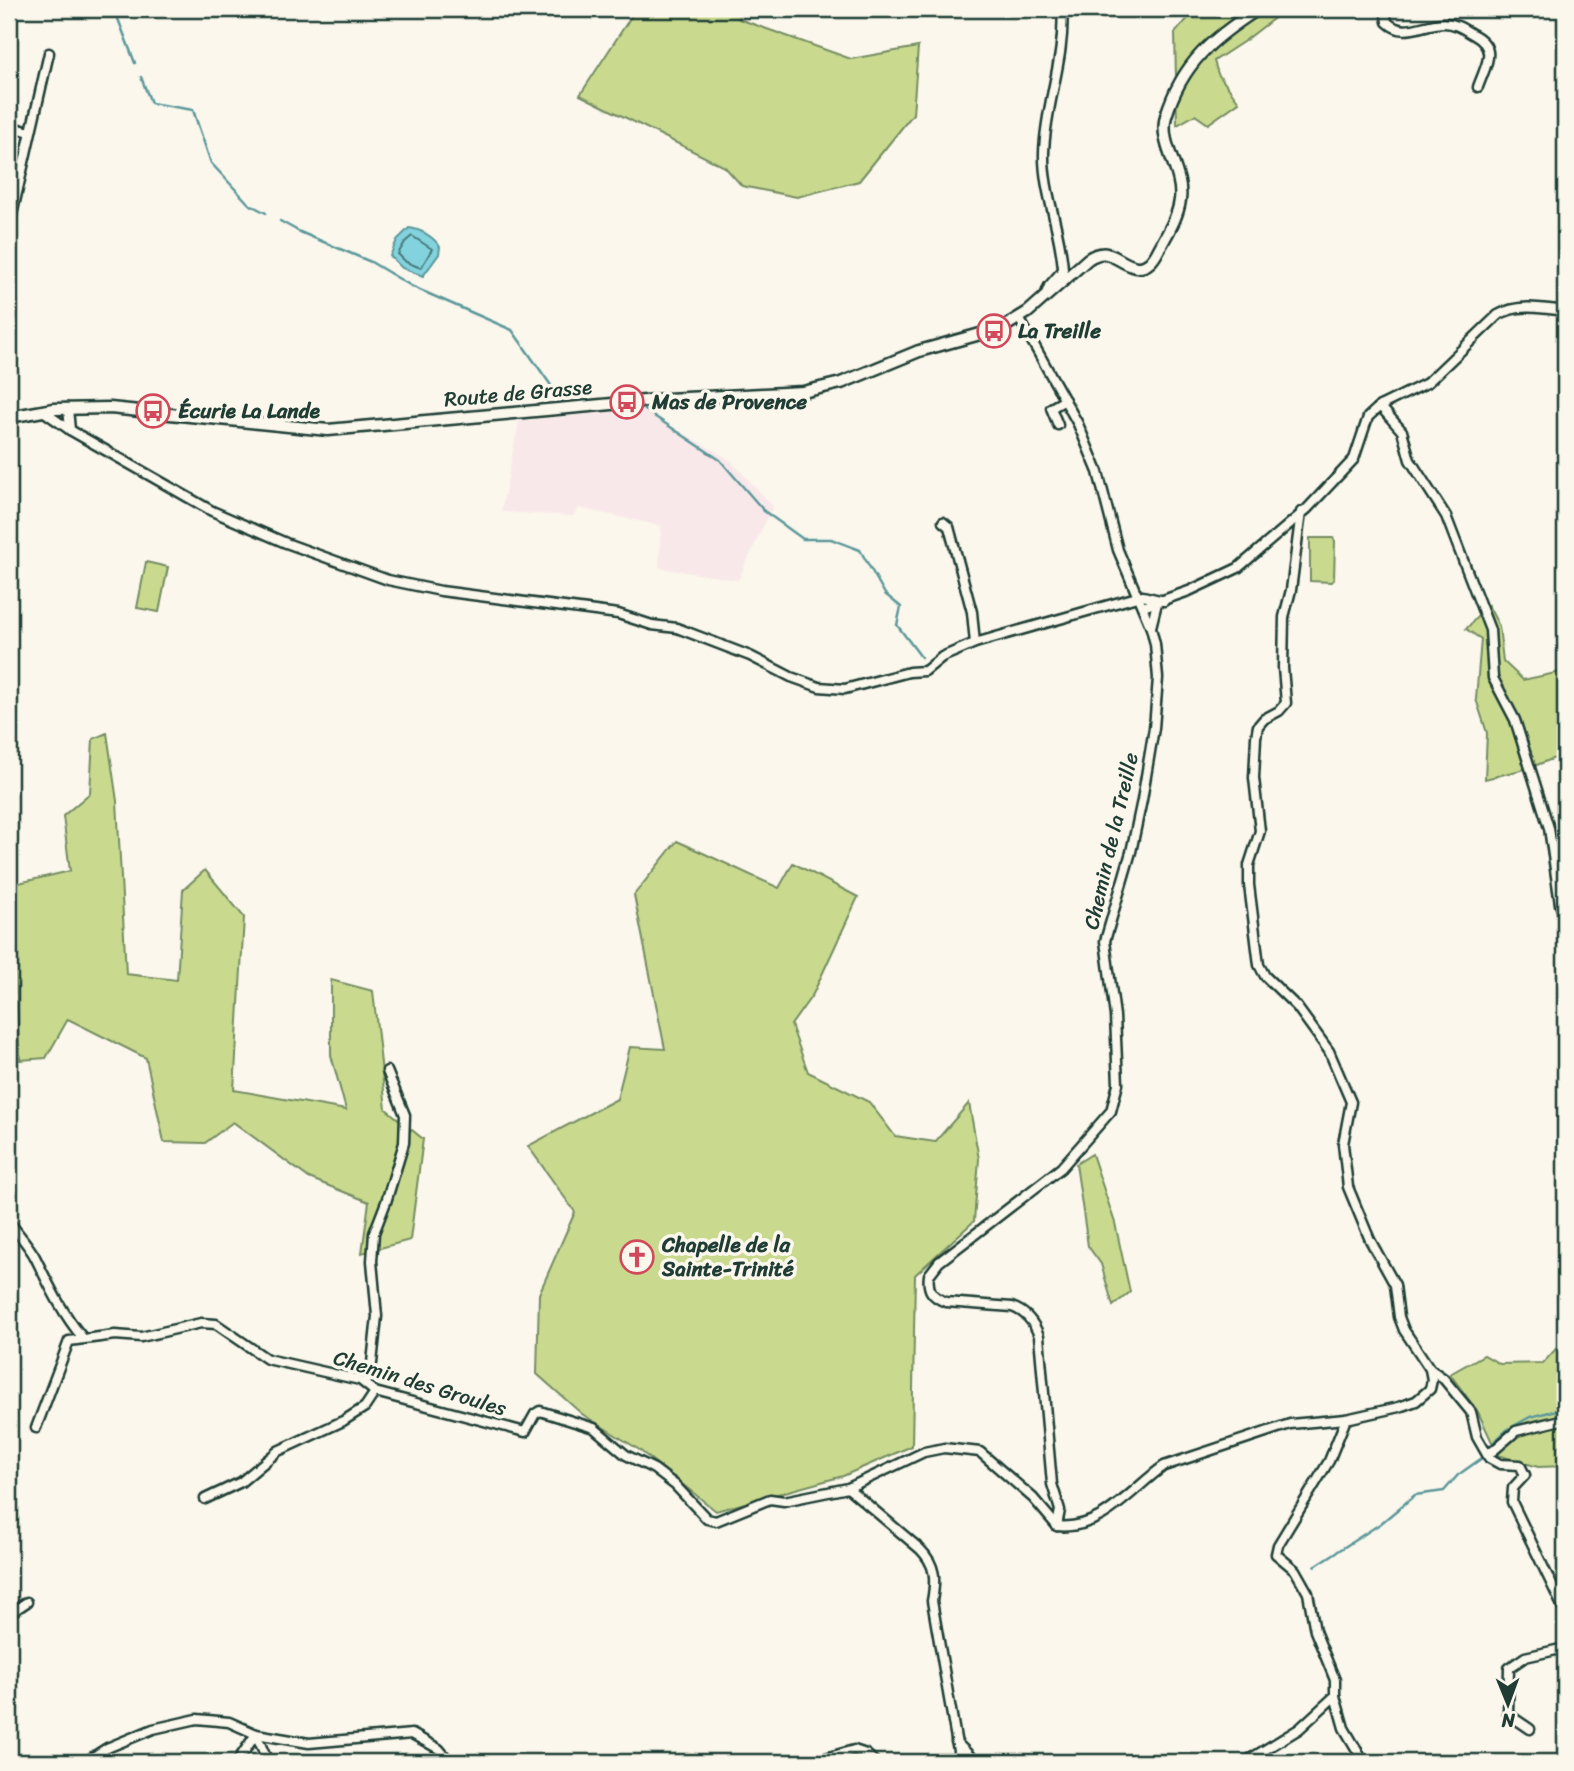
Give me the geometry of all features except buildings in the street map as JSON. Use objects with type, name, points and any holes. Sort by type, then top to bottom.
[{"type":"street","points":[[1045,296],[1049,286],[1063,270],[1046,184],[1044,152],[1048,107],[1061,54],[1062,9]]},
{"type":"street","name":"Route de Grasse","points":[[9,417],[68,408],[153,411],[328,430],[667,399],[793,393],[841,383],[919,351],[994,331],[1020,318],[1080,265],[1098,254],[1109,254],[1140,268],[1150,264],[1175,218],[1180,201],[1179,182],[1165,133],[1166,118],[1185,72],[1197,55],[1225,30],[1258,9]]},
{"type":"street","points":[[1385,9],[1387,22],[1394,29],[1404,31],[1443,23],[1454,24],[1482,40],[1488,47],[1489,55],[1478,87]]},
{"type":"street","points":[[9,228],[48,53]]},
{"type":"street","points":[[9,126],[30,132]]},
{"type":"street","points":[[1143,607],[1189,591],[1238,568],[1301,512],[1354,458],[1368,418],[1380,406],[1427,383],[1486,325],[1506,310],[1521,307],[1565,311]]},
{"type":"street","name":"Chemin de la Treille","points":[[1020,318],[1079,425],[1098,472],[1118,550],[1151,628],[1158,678],[1154,728],[1134,839],[1105,941],[1116,1030],[1118,1084],[1111,1111],[1061,1168],[939,1262],[928,1279],[929,1290],[937,1299],[1012,1307],[1033,1323],[1038,1336],[1052,1484],[1060,1510],[1058,1526]]},
{"type":"street","points":[[1058,425],[1051,408],[1065,400]]},
{"type":"street","points":[[1380,406],[1402,431],[1410,460],[1446,516],[1490,630],[1493,678],[1515,720],[1549,828],[1560,904],[1565,918]]},
{"type":"street","points":[[68,408],[70,430]]},
{"type":"street","points":[[43,411],[70,430],[212,511],[286,543],[388,580],[441,591],[618,614],[652,625],[677,628],[750,656],[791,677],[819,687],[845,689],[925,671],[942,657],[975,643],[1138,597],[1160,602]]},
{"type":"street","points":[[1301,512],[1291,590],[1284,617],[1283,668],[1286,703],[1279,711],[1264,719],[1258,726],[1256,737],[1255,783],[1260,831],[1249,865],[1255,949],[1262,972],[1297,1007],[1318,1035],[1329,1051],[1342,1080],[1352,1108],[1344,1130],[1343,1144],[1351,1197],[1370,1240],[1395,1285],[1399,1317],[1404,1331],[1430,1368],[1443,1378],[1471,1412],[1477,1437],[1489,1458],[1495,1462],[1520,1465],[1524,1469],[1525,1475],[1513,1488],[1512,1502],[1565,1612]]},
{"type":"street","points":[[943,522],[948,527],[972,612],[975,643]]},
{"type":"street","points":[[1151,628],[1160,602]]},
{"type":"street","points":[[366,1384],[373,1363],[377,1316],[372,1261],[374,1233],[404,1143],[405,1115],[387,1071]]},
{"type":"street","points":[[9,1222],[34,1255],[44,1278],[82,1337],[69,1341],[36,1428]]},
{"type":"street","name":"Chemin des Groules","points":[[82,1337],[141,1337],[201,1323],[216,1324],[267,1359],[360,1380],[375,1392],[516,1431],[525,1432],[535,1414],[540,1411],[594,1428],[626,1455],[654,1469],[675,1485],[707,1519],[716,1521],[770,1499],[784,1501],[848,1488],[924,1452],[944,1448],[979,1452],[1032,1498],[1058,1526]]},
{"type":"street","points":[[1058,1526],[1071,1528],[1086,1524],[1127,1499],[1148,1477],[1164,1466],[1290,1424],[1346,1419],[1390,1410],[1416,1401],[1430,1389],[1430,1368]]},
{"type":"street","points":[[205,1499],[241,1482],[278,1451],[343,1421],[365,1407],[375,1392]]},
{"type":"street","points":[[1346,1419],[1329,1461],[1278,1545],[1276,1555],[1296,1570],[1308,1593],[1315,1631],[1335,1680],[1335,1696],[1344,1728],[1364,1762]]},
{"type":"street","points":[[1487,1453],[1516,1431],[1565,1419]]},
{"type":"street","points":[[848,1488],[920,1549],[929,1558],[934,1569],[932,1601],[960,1762]]},
{"type":"street","points":[[9,1614],[27,1602]]},
{"type":"street","points":[[1530,1730],[1508,1714],[1509,1668],[1525,1657],[1565,1648]]},
{"type":"street","points":[[1245,1762],[1300,1729],[1335,1696]]},
{"type":"street","points":[[85,1762],[107,1748],[152,1729],[197,1719],[229,1722],[256,1734],[309,1743],[412,1734],[439,1749],[450,1762]]},
{"type":"street","points":[[237,1762],[256,1734]]},
{"type":"street","points":[[256,1734],[268,1762]]},
{"type":"street","points":[[956,1741],[976,1762]]},
{"type":"street","points":[[810,1762],[845,1758],[848,1750],[866,1754],[876,1762]]},
{"type":"shaded area","points":[[643,411],[729,459],[773,506],[738,580],[659,568],[661,526],[579,508],[573,516],[501,512],[519,421]]},
{"type":"green space","points":[[636,9],[741,9],[739,19],[851,59],[918,47],[913,114],[859,181],[797,197],[742,186],[725,167],[580,95]]},
{"type":"green space","points":[[1196,9],[1286,9],[1214,61],[1218,74],[1239,102],[1208,124],[1195,115],[1177,125],[1175,33]]},
{"type":"green space","points":[[1310,538],[1333,538],[1335,541],[1334,580],[1331,582],[1310,581]]},
{"type":"green space","points":[[146,562],[168,567],[159,612],[137,608]]},
{"type":"green space","points":[[1488,605],[1499,626],[1503,661],[1523,680],[1565,671],[1565,754],[1529,768],[1485,779],[1487,733],[1476,699],[1481,639],[1466,629]]},
{"type":"green space","points":[[107,733],[117,801],[126,974],[177,980],[183,890],[205,870],[244,917],[234,1090],[346,1110],[331,1055],[331,980],[373,991],[386,1109],[423,1139],[410,1240],[362,1253],[369,1202],[309,1178],[233,1122],[205,1143],[164,1142],[146,1058],[68,1019],[46,1058],[20,1060],[10,885],[70,871],[63,816],[90,793],[93,739]]},
{"type":"green space","points":[[677,841],[779,888],[793,863],[858,897],[813,994],[791,1025],[808,1072],[869,1102],[895,1136],[935,1142],[969,1103],[979,1159],[974,1221],[915,1275],[912,1446],[843,1476],[716,1511],[638,1449],[582,1414],[537,1374],[539,1294],[575,1212],[528,1146],[617,1099],[630,1047],[665,1049],[634,895]]},
{"type":"green space","points":[[1092,1154],[1115,1223],[1130,1292],[1113,1306],[1101,1264],[1088,1246],[1076,1164]]},
{"type":"green space","points":[[1565,1339],[1565,1466],[1538,1467],[1498,1455],[1478,1412],[1450,1374],[1484,1355],[1500,1364],[1543,1363]]},
{"type":"water","points":[[409,228],[426,234],[440,247],[439,254],[423,276],[402,268],[390,256],[397,240]]},
{"type":"waterway","points":[[109,9],[115,11],[135,63]]},
{"type":"waterway","points":[[141,77],[151,103],[193,110],[211,163],[249,204],[266,213]]},
{"type":"waterway","points":[[280,221],[371,262],[413,287],[512,330],[562,401]]},
{"type":"waterway","points":[[642,408],[720,460],[764,511],[803,539],[831,539],[860,550],[885,594],[901,607],[897,625],[921,657]]},
{"type":"waterway","points":[[1490,1446],[1508,1429],[1530,1417],[1565,1408]]},
{"type":"waterway","points":[[1315,1566],[1380,1524],[1415,1495],[1444,1491],[1458,1475],[1482,1458]]},
{"type":"place","name":"La Treille","points":[[994,331]]},
{"type":"place","name":"Mas de Provence","points":[[627,402]]},
{"type":"place","name":"Écurie La Lande","points":[[153,411]]},
{"type":"place","name":"Chapelle de la Sainte-Trinité","points":[[637,1257]]}]
